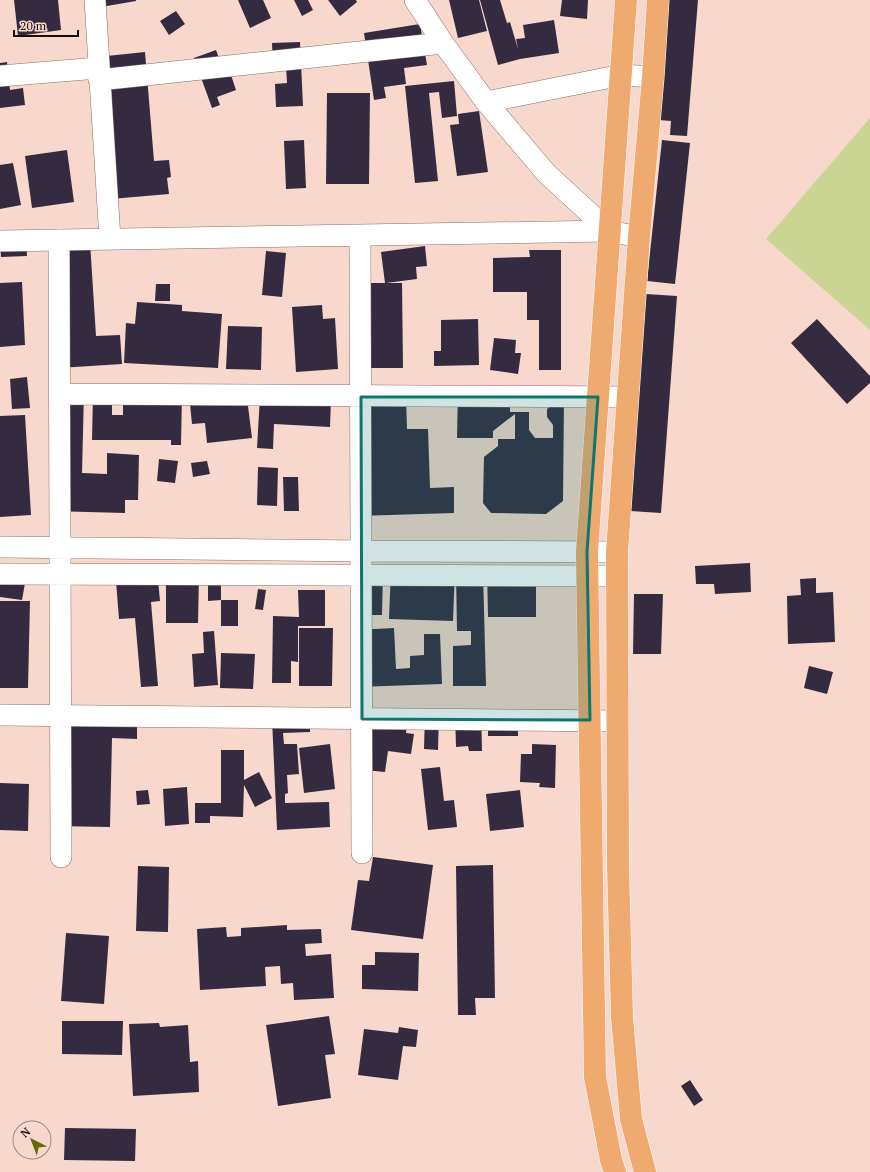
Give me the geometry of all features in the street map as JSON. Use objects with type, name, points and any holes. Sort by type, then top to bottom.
[{"type":"main road","points":[[615,1172],[610,1160],[595,1077],[588,552],[626,0]]},
{"type":"main road","points":[[645,1172],[631,1119],[622,1017],[618,865],[617,576],[639,237],[658,0]]},
{"type":"street","points":[[95,0],[110,239]]},
{"type":"street","points":[[415,0],[443,43],[486,102],[546,173],[609,231]]},
{"type":"street","points":[[0,76],[99,74],[443,43]]},
{"type":"street","points":[[486,102],[622,75],[653,77]]},
{"type":"street","points":[[0,241],[609,231],[639,237]]},
{"type":"street","points":[[360,235],[362,853]]},
{"type":"street","points":[[59,240],[61,857]]},
{"type":"street","points":[[60,394],[361,397],[628,397]]},
{"type":"street","points":[[0,547],[618,552]]},
{"type":"street","points":[[0,574],[617,576]]},
{"type":"street","points":[[0,715],[618,721]]},
{"type":"highlighted area","points":[[361,397],[598,397],[587,552],[590,720],[362,719]]},
{"type":"green space","points":[[870,118],[870,330],[766,239]]},
{"type":"building","points":[[14,0],[58,0],[61,30],[18,36]]},
{"type":"building","points":[[99,0],[136,0],[136,1],[101,7]]},
{"type":"building","points":[[238,0],[263,0],[271,18],[250,28]]},
{"type":"building","points":[[294,0],[308,0],[313,10],[302,16]]},
{"type":"building","points":[[328,0],[356,0],[357,2],[340,16]]},
{"type":"building","points":[[449,0],[479,0],[487,31],[458,38]]},
{"type":"building","points":[[480,0],[500,0],[507,23],[510,22],[518,49],[516,39],[525,38],[523,25],[554,20],[559,53],[520,59],[498,65]]},
{"type":"building","points":[[562,0],[588,0],[587,19],[560,16]]},
{"type":"building","points":[[669,0],[698,0],[687,136],[670,135],[671,121],[659,120]]},
{"type":"building","points":[[176,11],[185,24],[169,35],[160,21]]},
{"type":"building","points":[[420,24],[427,65],[404,68],[406,84],[384,87],[386,98],[374,100],[364,33]]},
{"type":"building","points":[[300,42],[303,106],[276,107],[275,84],[287,83],[286,66],[273,67],[272,43]]},
{"type":"building","points":[[216,50],[226,77],[231,75],[236,90],[217,97],[220,105],[212,108],[194,58]]},
{"type":"building","points":[[145,52],[154,161],[169,160],[171,177],[167,178],[169,194],[111,199],[97,57]]},
{"type":"building","points":[[7,62],[10,90],[23,88],[25,105],[0,108],[0,63]]},
{"type":"building","points":[[454,81],[457,116],[442,118],[439,92],[429,93],[438,181],[415,183],[405,86]]},
{"type":"building","points":[[327,93],[370,93],[369,184],[326,184]]},
{"type":"building","points":[[479,111],[488,172],[457,176],[450,125],[459,124],[458,114]]},
{"type":"building","points":[[304,140],[306,188],[286,189],[284,141]]},
{"type":"building","points":[[662,140],[690,143],[675,284],[647,281]]},
{"type":"building","points":[[67,150],[74,202],[32,208],[25,156]]},
{"type":"building","points":[[13,163],[21,205],[0,209],[0,165]]},
{"type":"building","points":[[26,241],[27,256],[1,257],[0,242]]},
{"type":"building","points":[[90,242],[96,336],[120,335],[122,364],[59,368],[52,245]]},
{"type":"building","points":[[425,246],[427,266],[416,267],[417,279],[386,283],[402,283],[403,368],[361,368],[361,283],[385,283],[381,252]]},
{"type":"building","points":[[529,250],[561,250],[561,370],[539,370],[539,320],[527,320],[527,292],[493,292],[493,258],[530,257]]},
{"type":"building","points":[[266,251],[286,253],[282,297],[262,295]]},
{"type":"building","points":[[22,282],[25,345],[0,347],[0,283]]},
{"type":"building","points":[[156,284],[170,284],[170,301],[155,301]]},
{"type":"building","points":[[646,294],[677,296],[661,513],[630,511]]},
{"type":"building","points":[[137,302],[182,305],[182,311],[222,314],[218,368],[124,363],[126,323],[135,324]]},
{"type":"building","points":[[322,305],[323,319],[335,318],[338,369],[296,372],[292,307]]},
{"type":"building","points":[[478,319],[479,365],[434,366],[434,351],[441,351],[441,320]]},
{"type":"building","points":[[817,319],[870,376],[870,383],[847,404],[791,343]]},
{"type":"building","points":[[228,326],[262,327],[261,370],[226,369]]},
{"type":"building","points":[[494,338],[516,340],[515,353],[521,353],[518,374],[490,370]]},
{"type":"building","points":[[27,377],[30,408],[12,409],[10,379]]},
{"type":"building","points":[[458,388],[495,389],[510,408],[510,412],[529,412],[529,430],[535,438],[553,438],[553,425],[547,417],[547,409],[561,399],[564,399],[563,501],[546,514],[491,513],[483,503],[484,457],[498,446],[498,439],[515,439],[515,414],[493,431],[493,438],[457,438]]},
{"type":"building","points":[[54,391],[84,392],[82,473],[107,474],[107,453],[139,455],[138,500],[125,500],[125,513],[50,511]]},
{"type":"building","points":[[93,394],[112,394],[112,415],[123,415],[123,394],[182,394],[181,445],[171,445],[171,440],[92,440]]},
{"type":"building","points":[[189,394],[247,398],[252,438],[207,443],[205,423],[192,424]]},
{"type":"building","points":[[260,396],[331,399],[330,427],[274,424],[273,449],[257,448]]},
{"type":"building","points":[[406,398],[407,429],[428,429],[430,488],[454,487],[454,513],[357,516],[354,399]]},
{"type":"building","points":[[25,415],[31,515],[0,517],[0,416]]},
{"type":"building","points":[[159,459],[178,461],[175,483],[157,481]]},
{"type":"building","points":[[207,461],[210,474],[193,477],[191,463]]},
{"type":"building","points":[[258,467],[278,468],[277,506],[257,505]]},
{"type":"building","points":[[283,477],[298,477],[299,511],[284,511]]},
{"type":"building","points":[[750,563],[751,592],[715,594],[714,584],[696,584],[695,566]]},
{"type":"building","points":[[487,567],[536,567],[536,617],[488,617]]},
{"type":"building","points":[[0,568],[27,572],[22,600],[0,597]]},
{"type":"building","points":[[391,569],[455,570],[453,621],[389,619]]},
{"type":"building","points":[[355,571],[383,571],[382,615],[354,615]]},
{"type":"building","points":[[483,572],[486,686],[453,686],[453,646],[471,645],[471,631],[457,631],[456,573]]},
{"type":"building","points":[[166,576],[199,576],[198,623],[166,623]]},
{"type":"building","points":[[816,578],[816,593],[833,592],[835,642],[788,644],[787,596],[801,595],[800,579]]},
{"type":"building","points":[[158,579],[160,601],[151,602],[158,686],[141,687],[135,618],[119,619],[116,581]]},
{"type":"building","points":[[208,583],[221,583],[221,600],[208,601]]},
{"type":"building","points":[[258,589],[266,590],[263,610],[255,609]]},
{"type":"building","points":[[298,590],[325,590],[325,626],[298,626],[298,662],[291,661],[291,683],[272,683],[273,616],[299,617]]},
{"type":"building","points":[[634,594],[663,594],[661,654],[633,654]]},
{"type":"building","points":[[221,600],[238,600],[238,626],[221,626]]},
{"type":"building","points":[[0,601],[30,601],[28,688],[0,688]]},
{"type":"building","points":[[299,628],[333,628],[332,686],[299,686]]},
{"type":"building","points":[[394,628],[396,669],[410,668],[410,656],[424,655],[424,634],[440,634],[442,684],[357,687],[355,630]]},
{"type":"building","points":[[214,631],[218,685],[194,687],[192,654],[204,653],[203,632]]},
{"type":"building","points":[[221,653],[255,654],[253,689],[220,688]]},
{"type":"building","points":[[809,666],[833,672],[827,694],[804,688]]},
{"type":"building","points":[[481,710],[482,751],[469,751],[468,746],[456,747],[455,711]]},
{"type":"building","points":[[361,712],[408,717],[406,733],[414,734],[411,754],[388,751],[385,772],[354,769]]},
{"type":"building","points":[[425,712],[439,713],[438,750],[424,749]]},
{"type":"building","points":[[488,714],[518,714],[518,736],[488,736]]},
{"type":"building","points":[[69,716],[137,718],[137,739],[112,738],[110,827],[54,826]]},
{"type":"building","points":[[310,717],[310,732],[283,733],[284,744],[297,744],[299,774],[287,775],[288,793],[285,794],[285,803],[329,802],[330,827],[277,830],[272,719]]},
{"type":"building","points":[[330,744],[335,789],[304,793],[299,748]]},
{"type":"building","points":[[532,744],[556,745],[555,788],[539,787],[540,783],[520,782],[521,754],[532,754]]},
{"type":"building","points":[[221,750],[244,750],[244,780],[259,772],[272,798],[255,807],[244,785],[243,817],[210,816],[210,823],[195,823],[195,803],[221,803]]},
{"type":"building","points":[[440,767],[444,801],[454,800],[457,827],[428,830],[421,769]]},
{"type":"building","points":[[0,783],[29,784],[28,831],[0,830]]},
{"type":"building","points":[[187,787],[189,824],[165,826],[163,789]]},
{"type":"building","points":[[148,790],[150,804],[137,805],[136,791]]},
{"type":"building","points":[[520,790],[524,827],[490,831],[486,794]]},
{"type":"building","points":[[373,857],[433,865],[423,939],[351,930],[358,880],[369,881]]},
{"type":"building","points":[[493,865],[495,998],[475,998],[476,1015],[458,1015],[456,866]]},
{"type":"building","points":[[138,866],[169,867],[168,932],[136,931]]},
{"type":"building","points":[[287,925],[287,930],[321,929],[322,943],[305,944],[306,956],[331,954],[334,998],[294,1000],[293,983],[281,984],[280,966],[265,967],[266,986],[200,990],[197,929],[226,927],[227,937],[241,936],[241,928]]},
{"type":"building","points":[[66,933],[109,936],[104,1004],[61,1001]]},
{"type":"building","points":[[375,952],[419,953],[418,991],[362,989],[362,965],[375,965]]},
{"type":"building","points":[[329,1016],[335,1054],[325,1055],[331,1098],[278,1106],[266,1025]]},
{"type":"building","points":[[62,1021],[123,1021],[122,1055],[62,1054]]},
{"type":"building","points":[[159,1023],[160,1027],[188,1025],[190,1062],[198,1061],[199,1092],[133,1096],[129,1024]]},
{"type":"building","points":[[399,1027],[418,1030],[416,1047],[403,1046],[398,1080],[358,1075],[364,1029],[398,1033]]},
{"type":"building","points":[[690,1080],[703,1100],[694,1106],[681,1086]]},
{"type":"building","points":[[65,1128],[136,1129],[135,1161],[64,1160]]}]
